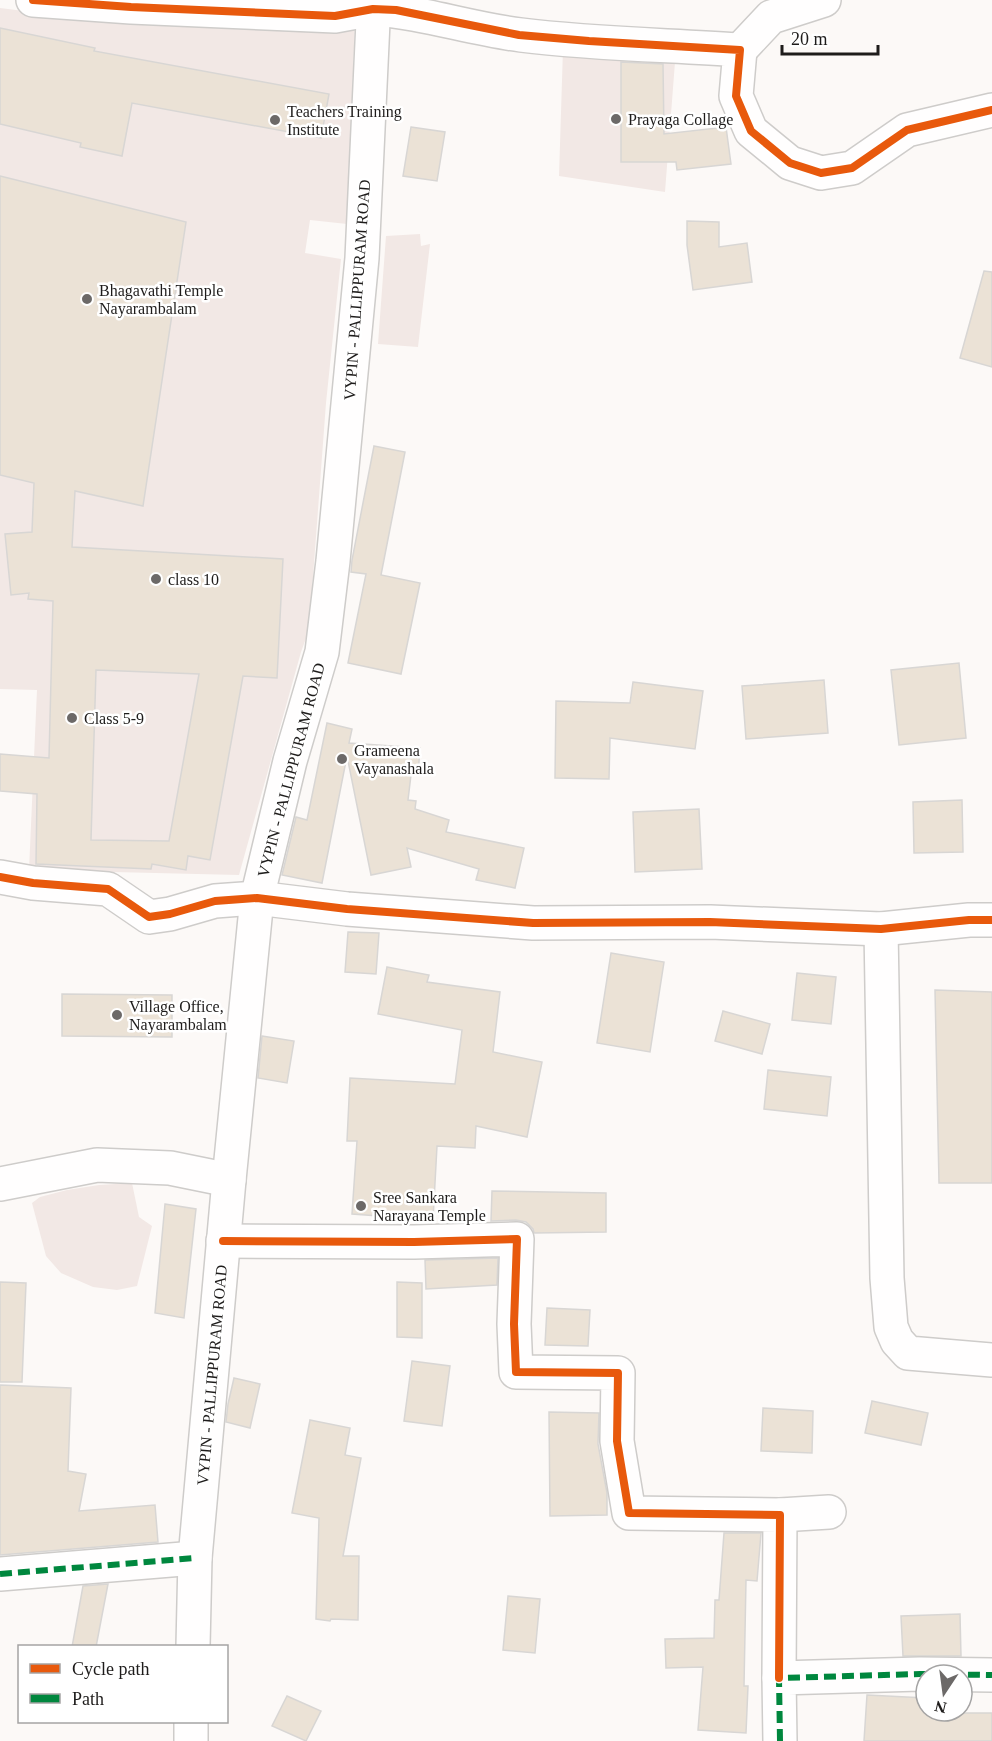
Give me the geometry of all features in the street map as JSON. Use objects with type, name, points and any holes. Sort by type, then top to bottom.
[{"type":"street","points":[[33,0],[131,7],[335,16],[374,4],[519,35],[740,50]]},
{"type":"street","points":[[824,0],[771,17],[740,50],[736,96],[751,131],[790,164],[821,173],[852,168],[907,130],[992,110]]},
{"type":"street","name":"VYPIN - PALLIPPURAM ROAD","points":[[193,1645],[195,1558],[257,898],[290,761],[322,652],[334,549],[362,258],[374,4]]},
{"type":"street","points":[[0,877],[33,884],[108,889],[149,917],[170,914],[214,901],[257,898],[347,909],[533,923],[710,922],[881,929],[969,920],[992,920]]},
{"type":"street","points":[[881,929],[887,1256],[891,1327],[897,1341],[908,1353],[992,1360]]},
{"type":"street","points":[[0,1184],[97,1165],[170,1168],[229,1180]]},
{"type":"street","points":[[224,1241],[414,1242],[517,1239],[514,1324],[516,1371],[618,1372],[617,1442],[629,1513],[780,1515],[829,1512]]},
{"type":"street","points":[[780,1515],[780,1741]]},
{"type":"street","points":[[0,1574],[195,1558]]},
{"type":"street","points":[[779,1678],[920,1674],[992,1676]]},
{"type":"street","points":[[191,1723],[191,1741]]},
{"type":"shaded area","points":[[0,8],[80,18],[355,22],[347,224],[310,220],[305,253],[341,259],[326,403],[309,630],[239,875],[29,870],[37,690],[0,689],[0,475],[143,505],[186,223],[0,177]]},
{"type":"shaded area","name":"Prayaga Collage","points":[[563,49],[675,62],[665,192],[559,176]]},
{"type":"shaded area","points":[[420,234],[421,246],[430,244],[418,347],[378,344],[386,236]]},
{"type":"shaded area","points":[[132,1183],[139,1217],[152,1226],[137,1286],[117,1290],[93,1287],[61,1273],[46,1256],[32,1203],[40,1197],[67,1190]]},
{"type":"building","points":[[0,28],[95,48],[94,51],[329,94],[321,138],[132,103],[122,156],[80,147],[81,143],[0,124]]},
{"type":"building","points":[[621,62],[663,64],[664,134],[726,127],[731,164],[677,170],[676,162],[621,162]]},
{"type":"building","points":[[411,127],[445,132],[437,181],[403,176]]},
{"type":"building","points":[[0,176],[186,222],[143,506],[75,491],[72,547],[283,559],[277,678],[243,676],[210,860],[188,856],[186,870],[152,864],[151,869],[36,864],[37,794],[0,791],[0,754],[49,758],[53,601],[28,599],[29,593],[11,595],[5,534],[32,532],[34,483],[0,475]],"holes":[[[96,670],[199,674],[169,841],[91,840]]]},
{"type":"building","points":[[687,221],[719,222],[719,247],[747,243],[752,282],[693,290],[687,245]]},
{"type":"building","points":[[984,271],[992,272],[992,367],[960,358]]},
{"type":"building","points":[[374,446],[405,452],[381,575],[420,583],[401,674],[348,663],[366,574],[351,572],[352,560]]},
{"type":"building","points":[[959,663],[966,738],[899,745],[891,670]]},
{"type":"building","points":[[824,680],[828,733],[746,739],[742,686]]},
{"type":"building","points":[[633,682],[703,691],[695,749],[610,738],[609,779],[555,778],[556,701],[630,703]]},
{"type":"building","points":[[327,723],[352,729],[349,743],[420,748],[418,775],[411,775],[408,800],[416,801],[415,809],[449,820],[446,832],[524,848],[515,888],[476,880],[479,869],[407,848],[411,867],[371,875],[347,756],[322,883],[282,875],[296,817],[307,820]]},
{"type":"building","points":[[962,800],[963,852],[914,853],[913,802]]},
{"type":"building","points":[[699,809],[702,869],[635,872],[633,812]]},
{"type":"building","points":[[348,932],[379,933],[376,974],[345,972]]},
{"type":"building","points":[[611,953],[664,962],[650,1052],[597,1043]]},
{"type":"building","points":[[387,967],[429,975],[427,982],[500,992],[493,1052],[542,1062],[527,1137],[476,1126],[475,1148],[437,1146],[433,1220],[352,1214],[357,1141],[347,1141],[350,1078],[455,1084],[462,1030],[378,1014]]},
{"type":"building","points":[[797,973],[836,977],[831,1024],[792,1020]]},
{"type":"building","points":[[935,990],[992,992],[992,1183],[939,1183]]},
{"type":"building","name":"Village Office, Nayarambalam","points":[[62,994],[172,995],[172,1037],[62,1036]]},
{"type":"building","points":[[723,1011],[770,1024],[762,1054],[715,1041]]},
{"type":"building","points":[[262,1036],[294,1041],[287,1083],[258,1078]]},
{"type":"building","points":[[768,1070],[831,1077],[827,1116],[764,1109]]},
{"type":"building","points":[[492,1191],[606,1193],[606,1232],[534,1233],[526,1222],[491,1221]]},
{"type":"building","points":[[165,1204],[196,1209],[184,1318],[155,1313]]},
{"type":"building","points":[[498,1258],[497,1285],[426,1289],[425,1260]]},
{"type":"building","points":[[0,1282],[26,1283],[22,1382],[0,1382]]},
{"type":"building","points":[[397,1282],[422,1283],[422,1338],[397,1337]]},
{"type":"building","points":[[547,1308],[590,1310],[588,1346],[545,1345]]},
{"type":"building","points":[[412,1361],[450,1366],[442,1426],[404,1421]]},
{"type":"building","points":[[234,1378],[260,1384],[250,1428],[226,1422]]},
{"type":"building","points":[[0,1385],[71,1388],[68,1471],[86,1474],[79,1511],[155,1505],[158,1542],[0,1555]]},
{"type":"building","points":[[872,1401],[928,1413],[921,1445],[865,1433]]},
{"type":"building","points":[[763,1408],[813,1411],[812,1453],[761,1451]]},
{"type":"building","points":[[549,1412],[599,1413],[598,1444],[607,1493],[607,1515],[550,1516]]},
{"type":"building","points":[[310,1420],[350,1428],[345,1455],[361,1458],[343,1556],[359,1556],[358,1620],[316,1619],[319,1518],[292,1513]]},
{"type":"building","points":[[724,1533],[761,1533],[757,1581],[746,1580],[744,1686],[748,1686],[746,1733],[698,1730],[703,1667],[666,1668],[665,1639],[714,1638],[715,1600],[719,1600]]},
{"type":"building","points":[[108,1584],[96,1645],[72,1645],[83,1586]]},
{"type":"building","points":[[508,1596],[540,1599],[535,1653],[503,1650]]},
{"type":"building","points":[[960,1614],[961,1656],[903,1656],[901,1616]]},
{"type":"building","points":[[867,1695],[914,1697],[914,1723],[974,1723],[974,1713],[992,1713],[992,1741],[864,1741]]},
{"type":"building","points":[[287,1696],[321,1711],[306,1741],[272,1726]]},
{"type":"marked path","points":[[0,1574],[195,1558]]},
{"type":"marked path","points":[[780,1741],[779,1678],[920,1674],[992,1675]]},
{"type":"cycle path","points":[[33,0],[131,7],[335,16],[373,9],[396,10],[519,35],[740,50],[736,96],[751,131],[790,163],[821,173],[852,168],[907,130],[992,110]]},
{"type":"cycle path","points":[[0,877],[33,883],[108,889],[149,917],[170,914],[215,901],[257,898],[347,909],[533,923],[710,922],[881,929],[969,920],[992,920]]},
{"type":"cycle path","points":[[223,1241],[414,1242],[517,1239],[514,1324],[516,1372],[618,1373],[617,1441],[629,1513],[780,1515],[779,1678]]},
{"type":"place","name":"Prayaga Collage","points":[[616,119]]},
{"type":"place","name":"Teachers Training Institute","points":[[275,120]]},
{"type":"place","name":"Bhagavathi Temple Nayarambalam","points":[[87,299]]},
{"type":"place","name":"class 10","points":[[156,579]]},
{"type":"place","name":"Class 5-9","points":[[72,718]]},
{"type":"place","name":"Grameena Vayanashala","points":[[342,759]]},
{"type":"place","name":"Village Office, Nayarambalam","points":[[117,1015]]},
{"type":"place","name":"Sree Sankara Narayana Temple","points":[[361,1206]]}]
